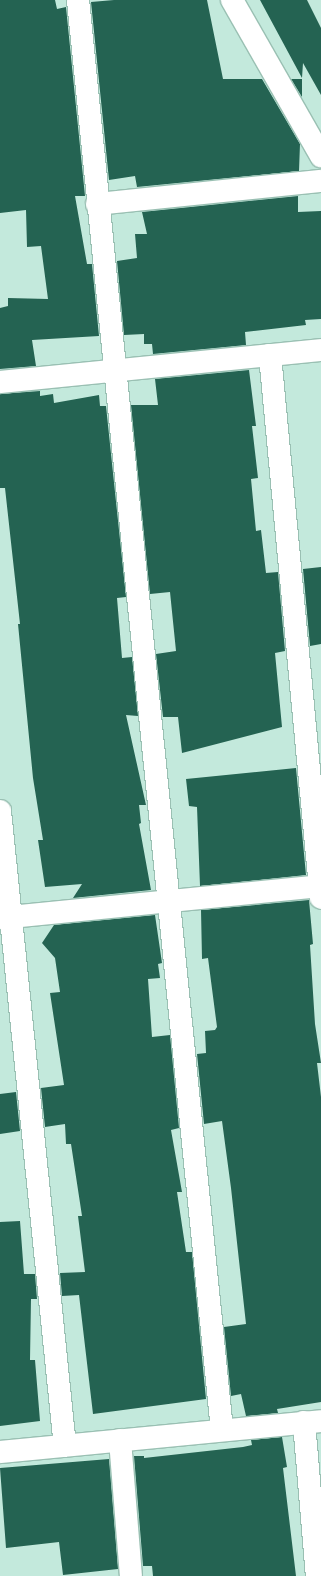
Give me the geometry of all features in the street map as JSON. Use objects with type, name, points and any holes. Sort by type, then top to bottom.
[{"type":"street","points":[[78,0],[222,1429]]},
{"type":"street","points":[[232,0],[321,156]]},
{"type":"street","points":[[98,204],[321,181]]},
{"type":"street","points":[[0,382],[321,350]]},
{"type":"street","points":[[5,917],[321,890],[270,355]]},
{"type":"street","points":[[0,811],[5,917],[65,1446]]},
{"type":"street","points":[[0,1452],[312,1421],[317,1576]]},
{"type":"street","points":[[120,1440],[131,1576]]},
{"type":"building","points":[[0,0],[55,0],[57,9],[66,7],[85,196],[75,196],[87,264],[92,264],[99,336],[32,340],[36,366],[0,369],[0,308],[8,306],[8,298],[48,299],[41,246],[27,247],[26,210],[0,213]]},
{"type":"building","points":[[114,0],[207,0],[223,79],[262,79],[300,144],[299,171],[137,187],[135,176],[109,180],[91,2]]},
{"type":"building","points":[[260,0],[307,0],[321,28],[321,95],[303,63],[302,78]]},
{"type":"building","points":[[291,79],[302,79],[302,97]]},
{"type":"building","points":[[298,196],[298,212],[321,211],[321,319],[305,320],[306,325],[245,332],[246,345],[153,354],[152,344],[144,344],[144,334],[124,335],[117,261],[137,258],[135,234],[147,234],[142,212]]},
{"type":"building","points":[[249,370],[256,426],[252,426],[258,478],[251,479],[256,531],[261,530],[266,573],[278,572],[285,651],[275,653],[282,727],[182,753],[178,717],[163,717],[156,654],[176,651],[170,592],[150,594],[131,405],[158,405],[155,379]]},
{"type":"building","points":[[40,391],[40,396],[53,394],[54,403],[99,395],[100,406],[106,406],[126,597],[117,598],[122,658],[132,657],[138,716],[126,715],[146,805],[139,805],[141,823],[139,824],[151,890],[73,898],[82,884],[45,887],[38,840],[43,840],[33,778],[18,624],[20,624],[5,488],[0,488],[0,394]]},
{"type":"building","points":[[321,567],[321,644],[310,646],[303,569]]},
{"type":"building","points":[[296,768],[306,875],[200,886],[197,807],[189,806],[186,779]]},
{"type":"building","points":[[309,900],[313,944],[310,945],[315,1024],[321,1063],[317,1063],[321,1097],[321,1402],[277,1409],[278,1413],[246,1416],[241,1394],[231,1396],[224,1327],[246,1324],[222,1121],[204,1124],[197,1054],[206,1053],[205,1031],[215,1030],[217,1027],[208,958],[202,959],[201,910]]},
{"type":"building","points":[[155,915],[162,963],[158,964],[160,978],[148,979],[152,1037],[170,1035],[179,1128],[171,1130],[182,1192],[177,1192],[186,1252],[192,1252],[206,1399],[93,1414],[79,1295],[62,1296],[60,1273],[85,1272],[78,1216],[82,1216],[71,1144],[66,1144],[65,1124],[45,1127],[41,1088],[64,1085],[50,993],[60,992],[55,958],[42,943],[54,925]]},
{"type":"building","points":[[16,1092],[20,1131],[0,1134],[0,1094]]},
{"type":"building","points":[[20,1221],[24,1274],[35,1274],[37,1299],[31,1299],[30,1360],[35,1360],[40,1421],[0,1426],[0,1222]]},
{"type":"building","points":[[282,1437],[287,1467],[283,1468],[296,1576],[153,1576],[152,1566],[143,1566],[134,1456],[144,1456],[144,1458],[243,1447],[252,1445],[251,1440]]},
{"type":"building","points":[[109,1459],[118,1569],[63,1575],[59,1542],[6,1548],[0,1468]]}]
